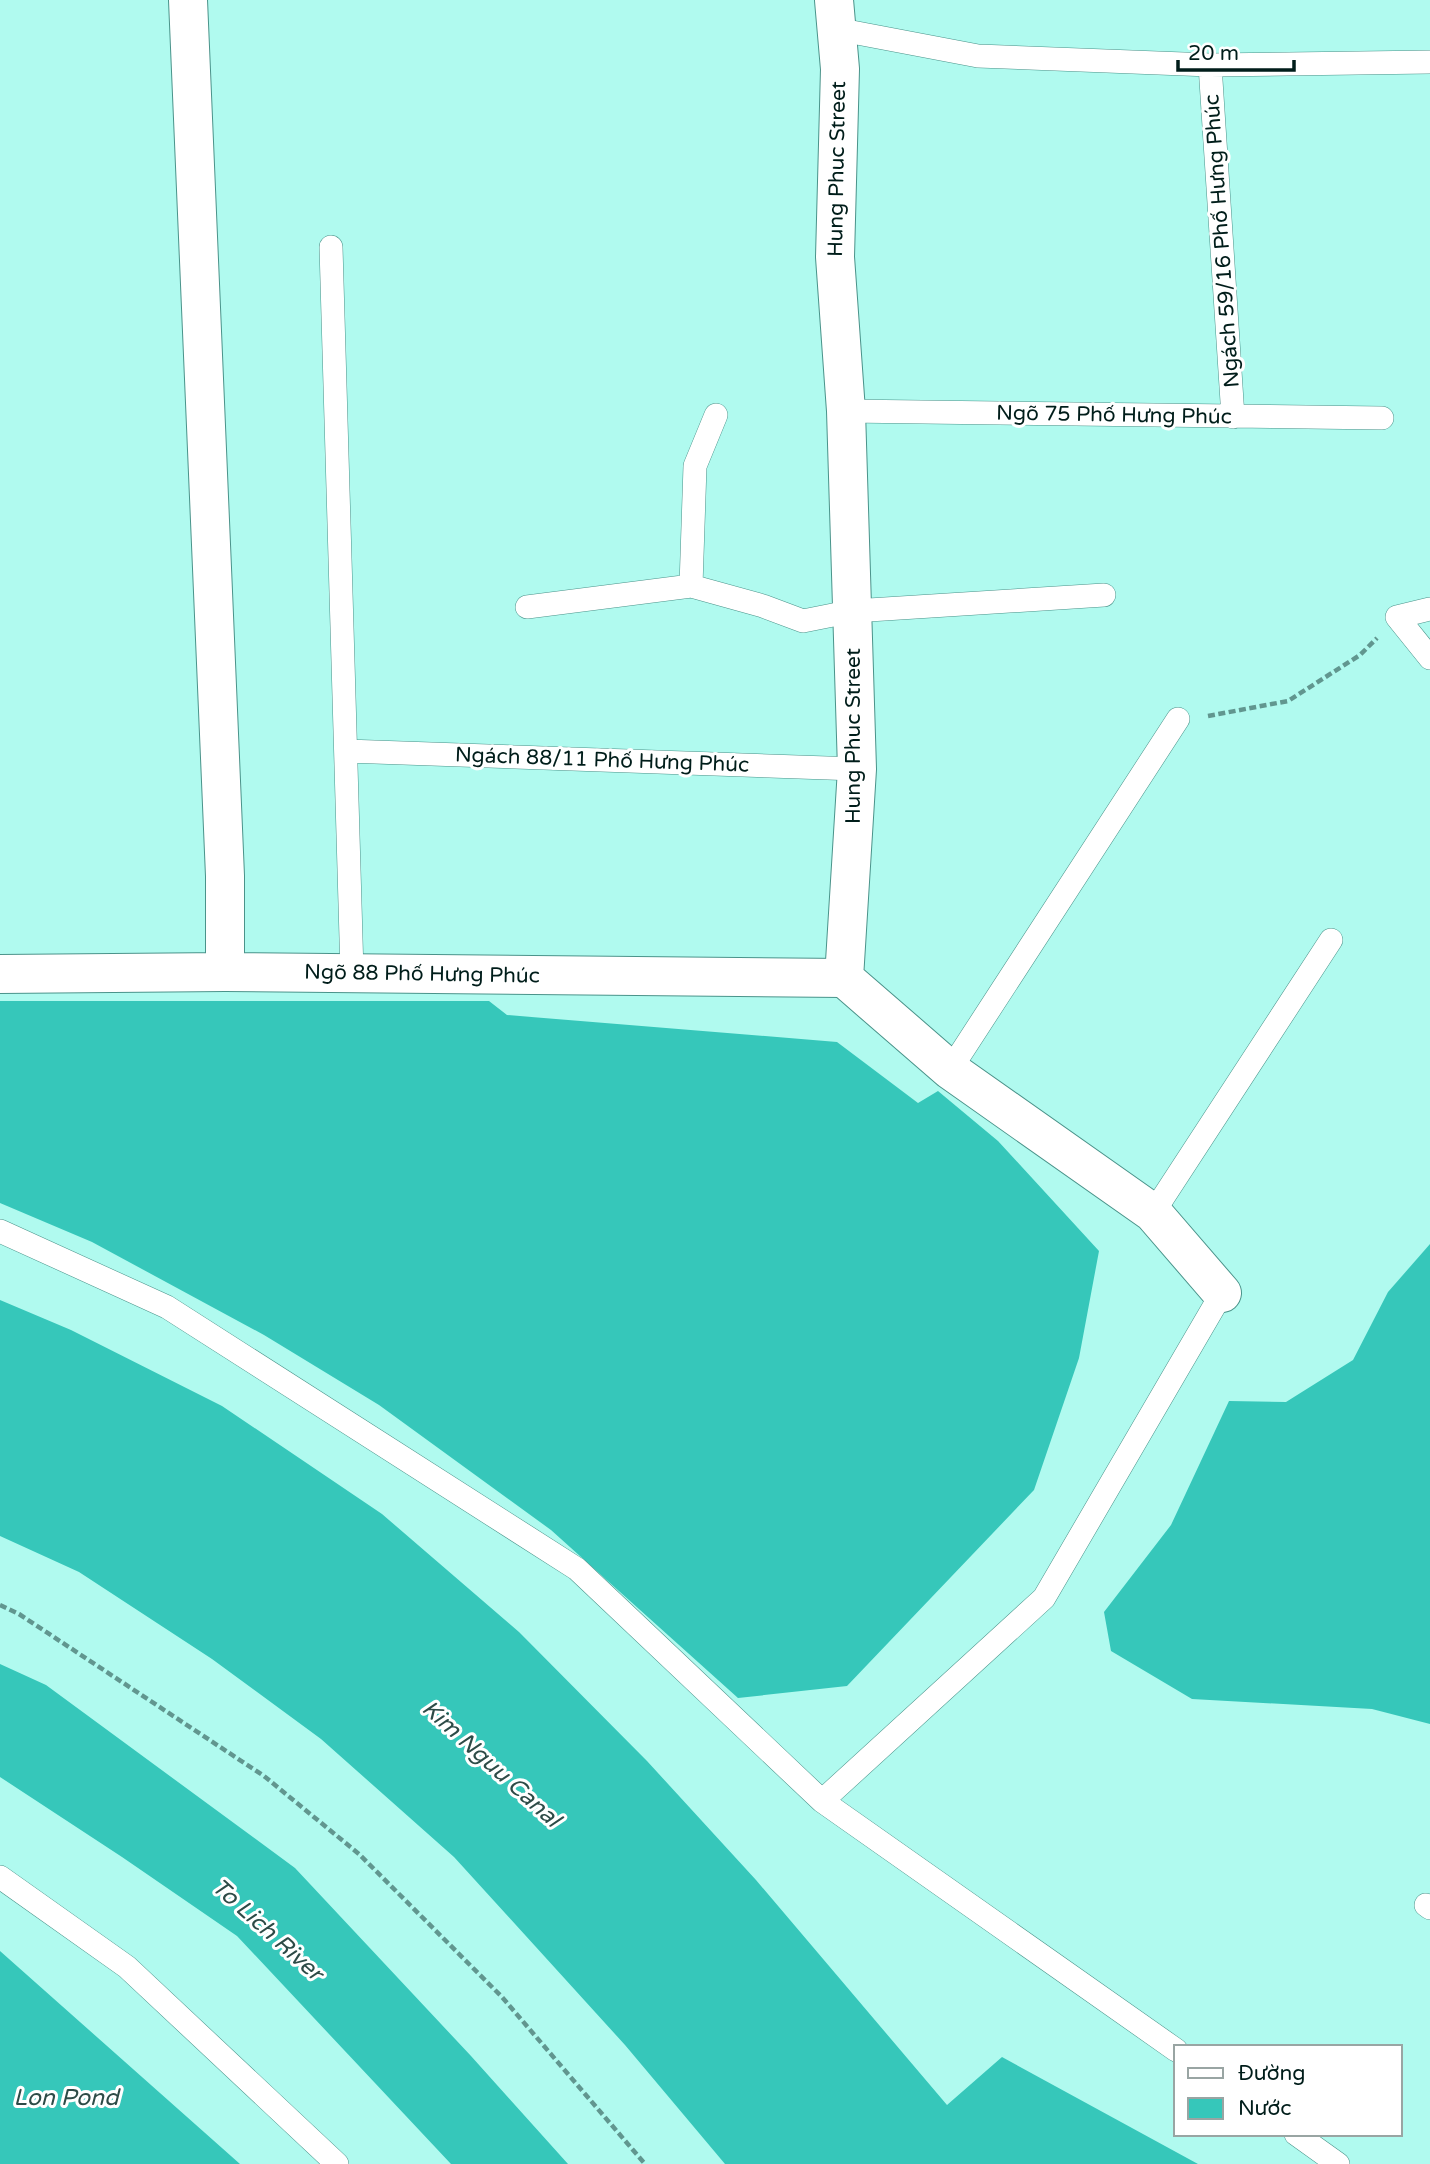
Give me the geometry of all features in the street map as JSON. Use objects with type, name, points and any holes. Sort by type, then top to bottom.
[{"type":"street","points":[[188,0],[225,876],[225,972]]},
{"type":"street","name":"Hung Phuc Street","points":[[835,15],[839,69],[835,257],[846,411],[857,769],[844,978]]},
{"type":"street","name":"Ngõ 88 Phố Hưng Phúc","points":[[0,974],[225,972],[844,978]]},
{"type":"street","points":[[844,978],[950,1070],[1153,1213],[1222,1293]]},
{"type":"lane","points":[[835,15],[978,56],[1210,65],[1430,62]]},
{"type":"lane","name":"Ngách 59/16 Phố Hưng Phúc","points":[[1210,65],[1233,416]]},
{"type":"lane","points":[[331,247],[352,973]]},
{"type":"lane","name":"Ngõ 75 Phố Hưng Phúc","points":[[846,411],[1382,418]]},
{"type":"lane","points":[[691,586],[695,466],[716,415]]},
{"type":"lane","points":[[527,607],[691,586],[763,606],[803,621],[853,611],[1104,595]]},
{"type":"lane","points":[[1430,609],[1397,617],[1430,658]]},
{"type":"lane","points":[[950,1070],[1178,719]]},
{"type":"lane","name":"Ngách 88/11 Phố Hưng Phúc","points":[[346,751],[857,769]]},
{"type":"lane","points":[[1153,1213],[1331,940]]},
{"type":"lane","points":[[0,1231],[167,1307],[577,1569],[822,1801],[1174,2049]]},
{"type":"lane","points":[[822,1801],[1044,1598],[1222,1293]]},
{"type":"lane","points":[[0,1877],[127,1966],[337,2164]]},
{"type":"lane","points":[[1299,2136],[1338,2164]]},
{"type":"path","points":[[1178,719],[1210,716],[1289,701],[1360,655],[1397,617]]},
{"type":"path","points":[[0,1605],[31,1622],[264,1776],[359,1854],[502,1997],[645,2164]]},
{"type":"water","points":[[0,1001],[489,1001],[507,1015],[837,1042],[918,1103],[938,1091],[998,1141],[1099,1251],[1079,1358],[1034,1490],[847,1686],[738,1698],[551,1530],[379,1405],[264,1335],[92,1242],[0,1203]]},
{"type":"water","points":[[1430,1244],[1430,1724],[1372,1709],[1192,1699],[1111,1651],[1104,1612],[1171,1525],[1229,1401],[1286,1402],[1353,1360],[1388,1292]]},
{"type":"water","name":"Kim Nguu Canal","points":[[0,1300],[71,1330],[222,1406],[382,1514],[519,1632],[647,1761],[756,1880],[947,2105],[1002,2057],[1198,2164],[725,2164],[625,2045],[454,1857],[321,1739],[212,1659],[79,1572],[0,1536]]},
{"type":"water","name":"To Lich River","points":[[0,1664],[46,1685],[295,1868],[568,2164],[451,2164],[237,1936],[0,1777]]},
{"type":"water","name":"Lon Pond","points":[[0,1951],[240,2164],[0,2164]]}]
